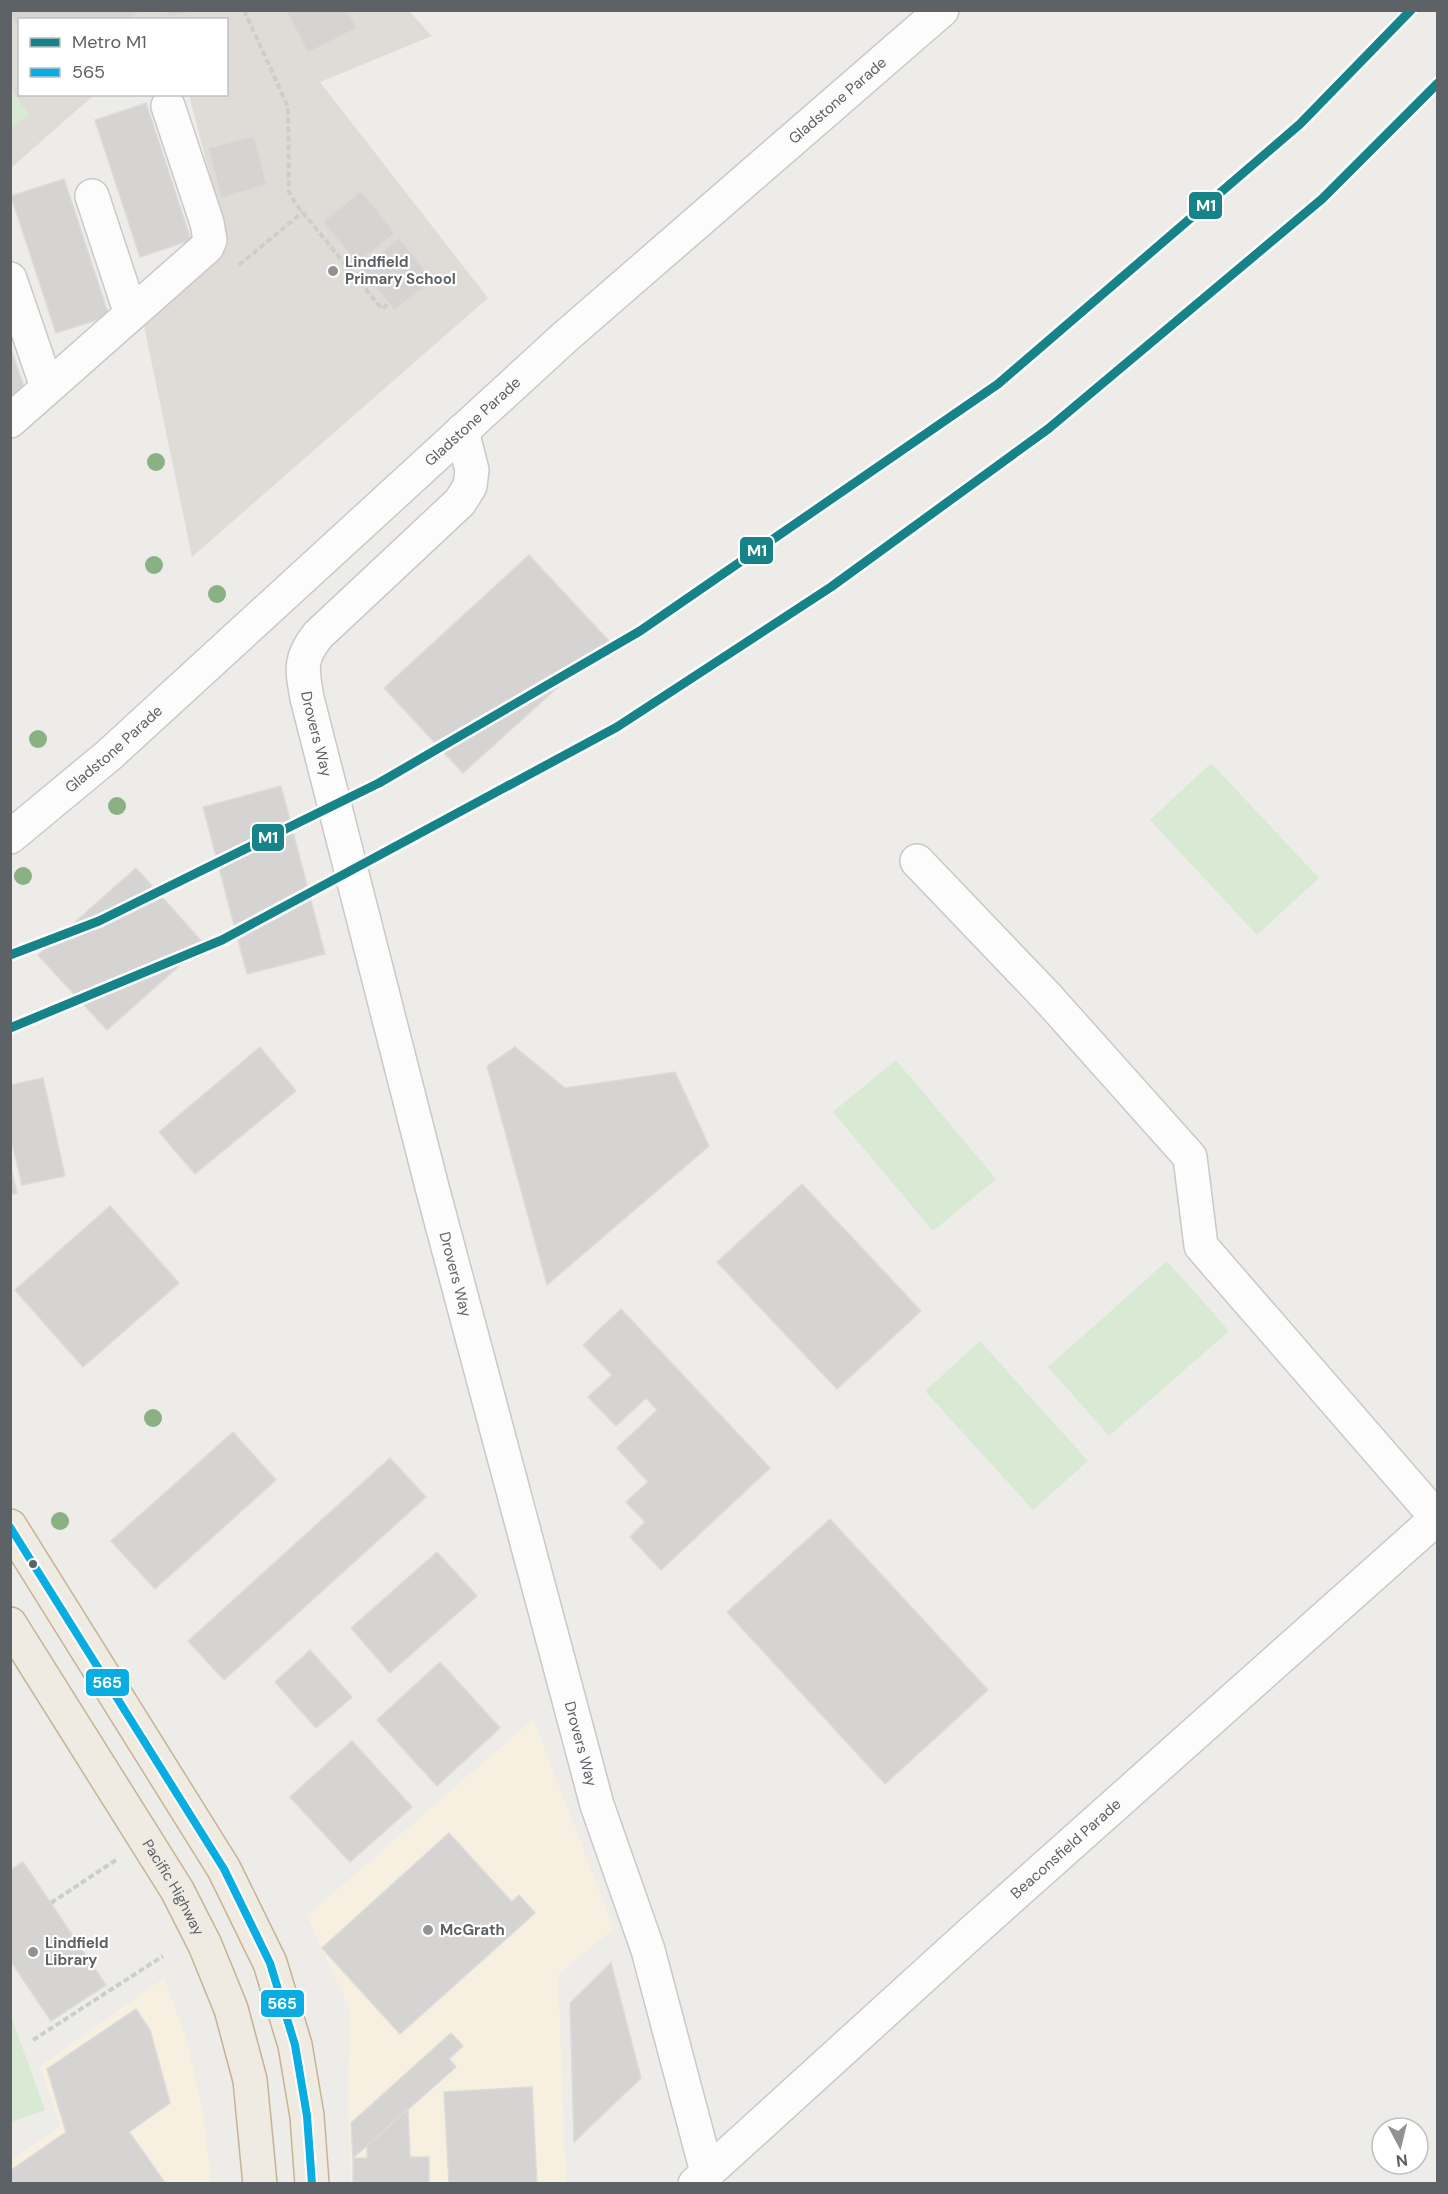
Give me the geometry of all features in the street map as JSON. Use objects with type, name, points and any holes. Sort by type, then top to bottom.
[{"type":"highway","points":[[10,1526],[224,1869],[270,1963],[295,2045],[307,2116],[312,2184]]},
{"type":"highway","name":"Pacific Highway","points":[[10,1624],[177,1890],[205,1946],[231,2009],[250,2080],[260,2184]]},
{"type":"street","name":"Gladstone Parade","points":[[10,837],[109,755],[565,337],[942,10]]},
{"type":"street","points":[[10,421],[207,247],[210,240],[207,223],[168,106]]},
{"type":"street","points":[[92,196],[131,314]]},
{"type":"street","points":[[10,279],[47,387]]},
{"type":"street","name":"Drovers Way","points":[[462,431],[472,470],[470,486],[460,502],[318,635],[307,649],[302,666],[310,709],[429,1176],[594,1794],[648,1950],[701,2178]]},
{"type":"street","points":[[917,861],[1048,998],[1190,1157],[1201,1246],[1437,1518]]},
{"type":"street","name":"Beaconsfield Parade","points":[[701,2178],[978,1926],[1437,1518]]},
{"type":"path","points":[[243,10],[288,107],[289,192],[381,309],[389,303]]},
{"type":"path","points":[[345,265],[353,258]]},
{"type":"path","points":[[51,1903],[116,1860]]},
{"type":"path","points":[[33,2040],[163,1956]]},
{"type":"shaded area","name":"Lindfield Primary School","points":[[11,11],[409,11],[432,36],[320,82],[488,298],[192,557],[143,321],[228,244],[189,96],[228,96],[228,18],[18,18],[18,96],[93,96],[11,168]]},
{"type":"shaded area","points":[[533,1719],[614,1928],[558,1975],[566,2183],[351,2183],[348,2103],[350,2010],[307,1916]]},
{"type":"shaded area","points":[[164,1978],[185,2034],[203,2111],[211,2183],[11,2183],[10,2161],[60,2126],[40,2066]]},
{"type":"green space","points":[[11,89],[29,115],[10,129]]},
{"type":"green space","points":[[1211,763],[1319,878],[1257,935],[1150,820]]},
{"type":"green space","points":[[896,1060],[996,1179],[933,1231],[833,1112]]},
{"type":"green space","points":[[1167,1261],[1229,1331],[1109,1436],[1048,1367]]},
{"type":"green space","points":[[980,1341],[1088,1461],[1033,1510],[925,1391]]},
{"type":"green space","points":[[10,2013],[45,2110],[11,2122],[10,2122]]},
{"type":"building","points":[[10,10],[140,10],[130,18],[18,18],[18,26],[10,16]]},
{"type":"building","points":[[167,10],[185,10],[186,13],[168,17]]},
{"type":"building","points":[[286,10],[347,10],[357,28],[308,53]]},
{"type":"building","points":[[146,103],[191,240],[140,257],[95,120]]},
{"type":"building","points":[[254,136],[267,185],[221,198],[208,148]]},
{"type":"building","points":[[64,179],[109,316],[56,333],[11,196]]},
{"type":"building","points":[[361,191],[395,233],[357,263],[323,222]]},
{"type":"building","points":[[399,238],[433,280],[394,310],[361,269]]},
{"type":"building","points":[[10,346],[25,390],[10,395]]},
{"type":"building","points":[[529,555],[609,641],[463,773],[384,688]]},
{"type":"building","points":[[281,786],[325,954],[247,974],[203,807]]},
{"type":"building","points":[[136,868],[204,944],[107,1030],[38,955]]},
{"type":"building","points":[[260,1047],[296,1091],[195,1174],[159,1132]]},
{"type":"building","points":[[515,1047],[565,1088],[675,1072],[709,1146],[547,1285],[487,1066]]},
{"type":"building","points":[[43,1078],[65,1176],[22,1185],[10,1135],[10,1085]]},
{"type":"building","points":[[10,1165],[17,1193],[10,1195]]},
{"type":"building","points":[[802,1184],[921,1311],[837,1389],[717,1262]]},
{"type":"building","points":[[110,1206],[179,1283],[83,1367],[15,1290]]},
{"type":"building","points":[[621,1309],[770,1468],[661,1570],[630,1537],[645,1522],[626,1502],[648,1482],[617,1448],[657,1410],[646,1398],[616,1426],[588,1397],[612,1375],[583,1345]]},
{"type":"building","points":[[233,1432],[276,1480],[155,1589],[111,1541]]},
{"type":"building","points":[[390,1458],[426,1497],[224,1680],[188,1641]]},
{"type":"building","points":[[830,1519],[988,1690],[885,1784],[727,1612]]},
{"type":"building","points":[[437,1552],[477,1596],[390,1673],[351,1628]]},
{"type":"building","points":[[310,1650],[352,1697],[316,1728],[275,1682]]},
{"type":"building","points":[[440,1662],[500,1728],[437,1786],[377,1720]]},
{"type":"building","points":[[352,1741],[412,1807],[350,1862],[290,1797]]},
{"type":"building","name":"McGrath","points":[[449,1833],[512,1902],[519,1895],[535,1913],[400,2034],[322,1948]]},
{"type":"building","points":[[23,1862],[106,1985],[51,2021],[10,1960],[10,1870]]},
{"type":"building","points":[[611,1963],[641,2078],[574,2142],[570,2003]]},
{"type":"building","points":[[136,2009],[150,2030],[170,2103],[129,2132],[166,2184],[10,2184],[10,2171],[66,2132],[47,2069]]},
{"type":"building","points":[[451,2033],[463,2046],[449,2059],[456,2067],[353,2158],[351,2123]]},
{"type":"building","points":[[532,2087],[537,2184],[449,2184],[444,2092]]},
{"type":"building","points":[[408,2109],[410,2157],[429,2157],[429,2184],[353,2184],[353,2158],[367,2158],[367,2146]]},
{"type":"metro line","name":"M1","points":[[10,955],[99,921],[379,783],[640,631],[998,384],[1300,124],[1411,10]]},
{"type":"metro line","name":"M1","points":[[10,1028],[222,940],[617,727],[831,587],[1048,429],[1322,199],[1438,83]]},
{"type":"transit line","name":"565","points":[[10,1527],[224,1869],[270,1963],[295,2045],[307,2116],[312,2184]]},
{"type":"place","name":"Lindfield Primary School","points":[[333,271]]},
{"type":"place","name":"McGrath","points":[[428,1930]]},
{"type":"place","name":"Lindfield Library","points":[[33,1952]]}]
